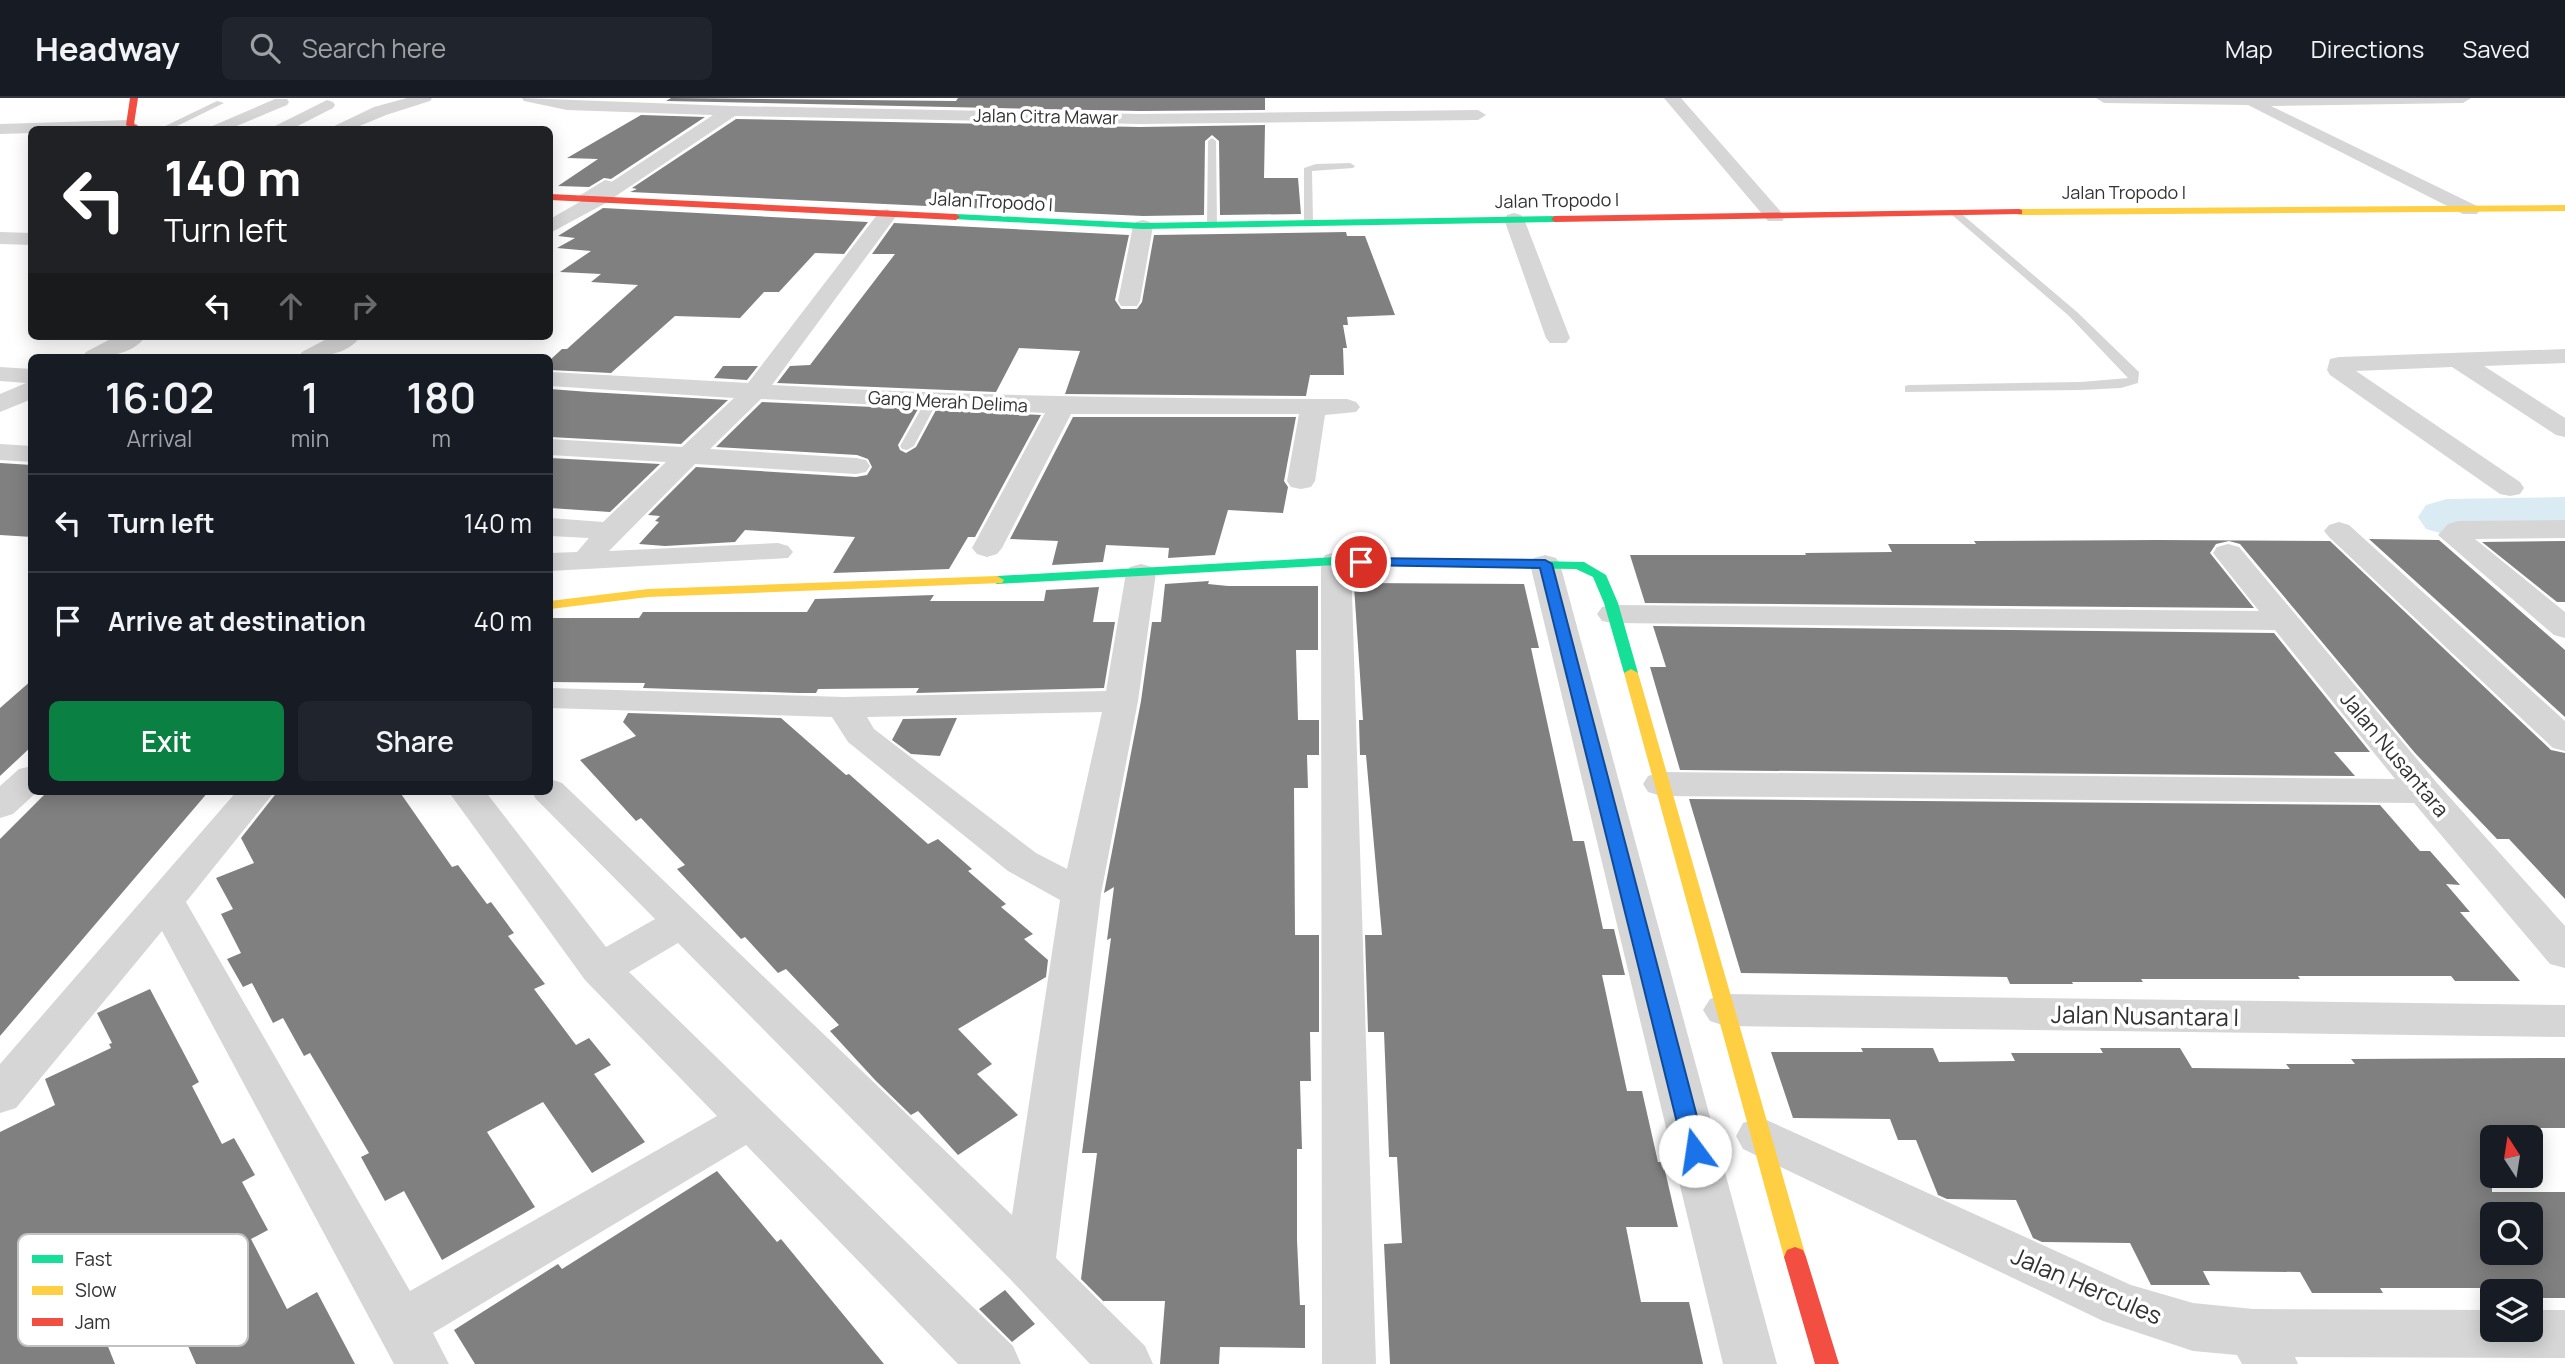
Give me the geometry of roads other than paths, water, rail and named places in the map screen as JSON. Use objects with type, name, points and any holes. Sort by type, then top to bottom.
[{"type":"street","points":[[134,98],[136,126]]},
{"type":"street","points":[[344,126],[380,111],[424,98]]},
{"type":"street","name":"Jalan Citra Mawar","points":[[530,98],[567,105],[731,111],[1140,119],[1478,115]]},
{"type":"street","points":[[701,109],[715,98]]},
{"type":"street","points":[[1139,98],[1140,119]]},
{"type":"street","points":[[1672,98],[1775,217]]},
{"type":"street","points":[[2104,98],[2463,98]]},
{"type":"street","points":[[2248,100],[2470,210]]},
{"type":"street","points":[[222,126],[281,102]]},
{"type":"street","points":[[283,126],[327,105]]},
{"type":"street","points":[[553,225],[588,199],[731,111]]},
{"type":"street","points":[[0,129],[28,129]]},
{"type":"street","name":"Jalan Tropodo I","points":[[553,197],[1143,226],[1954,212],[2565,208]]},
{"type":"street","points":[[586,561],[610,531],[756,390],[887,215]]},
{"type":"street","points":[[1514,219],[1558,338]]},
{"type":"street","points":[[1129,301],[1143,226]]},
{"type":"street","points":[[0,238],[28,239]]},
{"type":"street","points":[[99,354],[126,340]]},
{"type":"street","points":[[316,354],[342,340]]},
{"type":"street","points":[[2510,488],[2339,370],[2339,364],[2565,356]]},
{"type":"street","points":[[2456,359],[2565,429]]},
{"type":"street","points":[[0,374],[28,376]]},
{"type":"street","name":"Gang Merah Delima","points":[[553,379],[931,402],[1062,406],[1347,407]]},
{"type":"street","points":[[0,404],[28,391]]},
{"type":"street","points":[[987,548],[1062,406]]},
{"type":"street","points":[[1301,481],[1313,407]]},
{"type":"street","points":[[553,447],[856,466]]},
{"type":"street","points":[[0,452],[28,454]]},
{"type":"street","points":[[553,527],[610,531]]},
{"type":"street","points":[[2565,529],[2458,530],[2453,536],[2565,628]]},
{"type":"street","points":[[2339,531],[2565,740]]},
{"type":"street","points":[[553,562],[778,552]]},
{"type":"street","name":"Jalan Nusantara","points":[[2228,553],[2424,791],[2565,953]]},
{"type":"street","points":[[1336,561],[1349,1364]]},
{"type":"street","points":[[553,605],[648,593],[1141,573],[1336,561],[1545,564],[1589,568],[1599,576],[1613,614],[1827,1364]]},
{"type":"street","points":[[1545,564],[1750,1364]]},
{"type":"street","points":[[1030,1265],[1081,894],[1121,701],[1141,573]]},
{"type":"street","points":[[1613,614],[2285,621]]},
{"type":"street","points":[[553,698],[844,707],[1121,701]]},
{"type":"street","points":[[844,707],[860,734],[1022,862],[1081,894]]},
{"type":"street","points":[[0,806],[28,780]]},
{"type":"street","points":[[1661,784],[2424,791]]},
{"type":"street","points":[[0,1095],[254,795]]},
{"type":"street","points":[[469,795],[600,969],[994,1364]]},
{"type":"street","points":[[553,795],[1030,1265],[1126,1364]]},
{"type":"street","points":[[165,900],[411,1344],[749,1120]]},
{"type":"street","points":[[600,969],[682,922]]},
{"type":"street","name":"Jalan Nusantara I","points":[[1725,1010],[2565,1021]]},
{"type":"street","name":"Jalan Hercules","points":[[1760,1136],[2121,1305],[2262,1348],[2565,1334]]},
{"type":"lane","points":[[170,126],[220,103]]},
{"type":"lane","points":[[1212,141],[1212,225]]},
{"type":"lane","points":[[1308,222],[1307,170],[1316,167],[1350,166]]},
{"type":"lane","points":[[588,199],[608,182]]},
{"type":"lane","points":[[1909,389],[2081,386],[2121,384],[2134,380],[2135,375],[2073,314],[1954,212]]},
{"type":"lane","points":[[907,446],[931,402]]},
{"type":"waterway","points":[[2447,517],[2565,515]]}]
